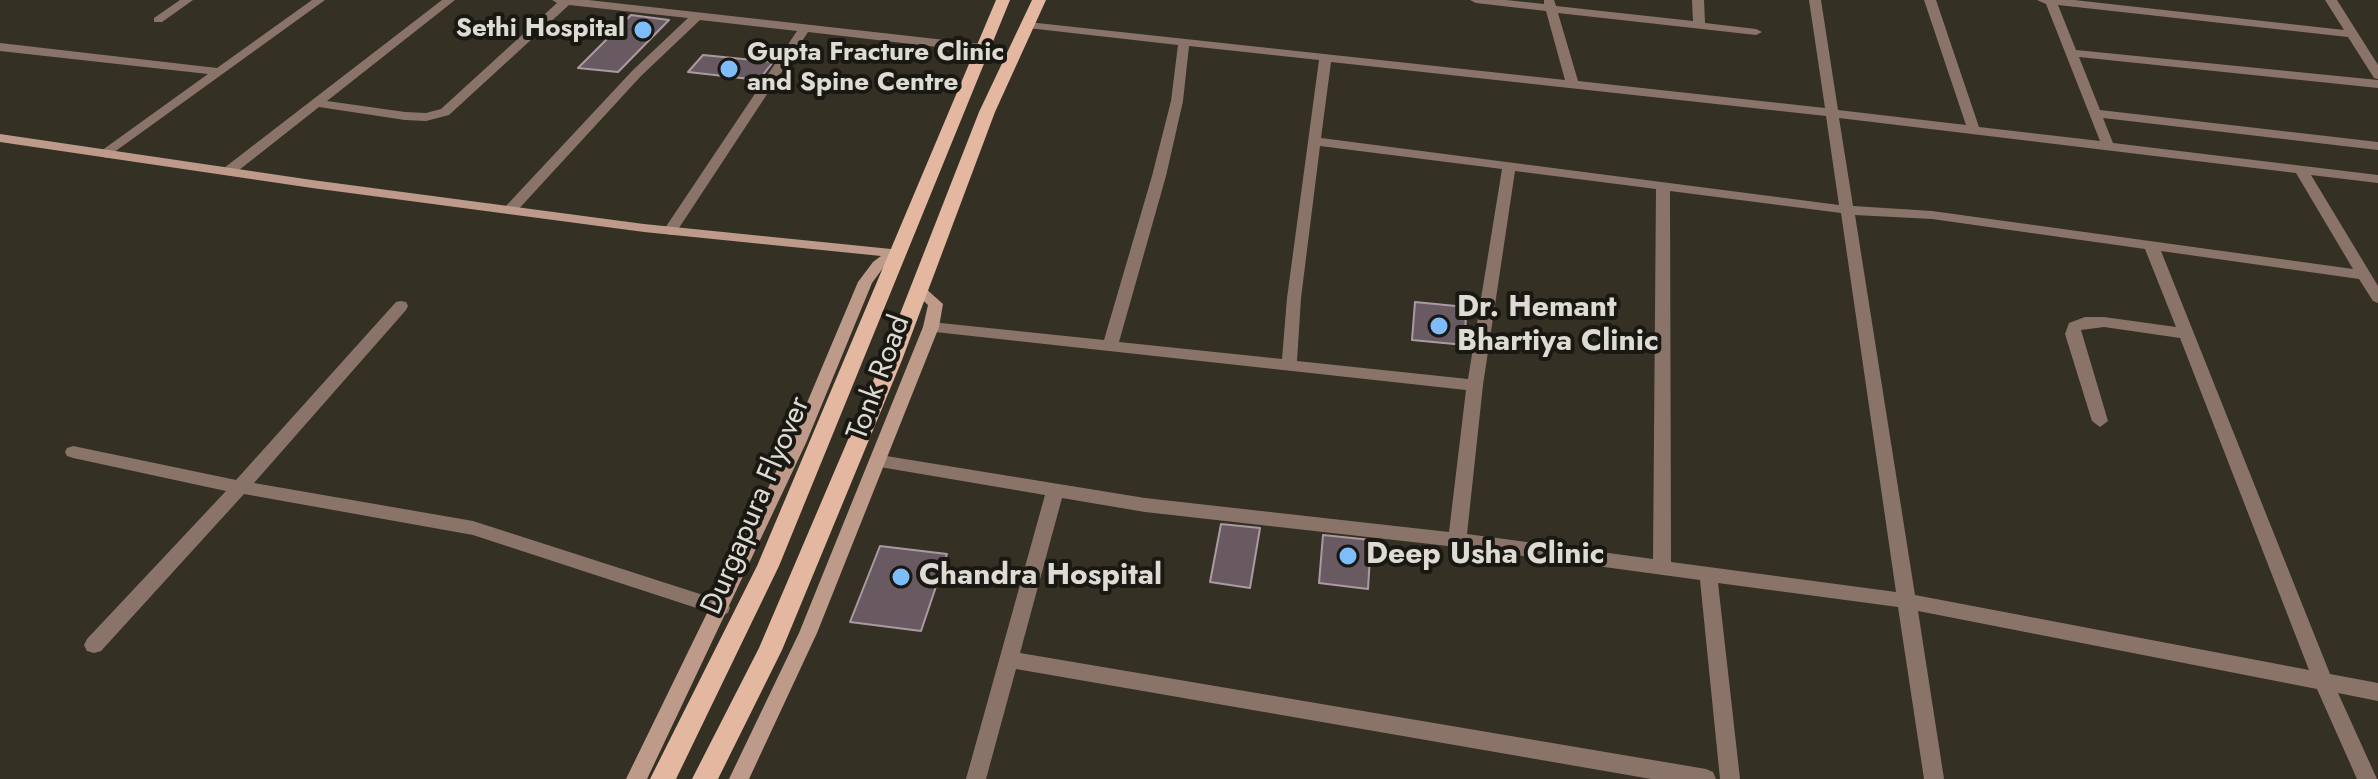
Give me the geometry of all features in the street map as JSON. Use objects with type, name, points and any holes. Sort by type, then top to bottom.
[{"type":"main road","name":"Tonk Road","points":[[896,253],[1003,0]]},
{"type":"main road","name":"Tonk Road","points":[[916,298],[987,112],[1039,0]]},
{"type":"main road","name":"Durgapura Flyover","points":[[663,779],[768,566],[896,253]]},
{"type":"main road","points":[[705,779],[770,650],[916,298]]},
{"type":"street","points":[[158,20],[187,0]]},
{"type":"street","points":[[106,154],[319,0]]},
{"type":"street","points":[[229,171],[449,0]]},
{"type":"street","points":[[558,0],[981,48]]},
{"type":"street","points":[[1476,0],[1583,6],[1756,32]]},
{"type":"street","points":[[1698,0],[1699,25]]},
{"type":"street","points":[[1815,0],[1934,779]]},
{"type":"street","points":[[1930,0],[1974,130]]},
{"type":"street","points":[[2043,0],[2352,34]]},
{"type":"street","points":[[2050,0],[2108,146]]},
{"type":"street","points":[[2165,0],[2173,15]]},
{"type":"street","points":[[2331,0],[2378,75]]},
{"type":"street","points":[[318,103],[405,116],[426,117],[445,112],[566,1]]},
{"type":"street","points":[[1550,4],[1573,85]]},
{"type":"street","points":[[510,210],[637,73],[696,17]]},
{"type":"street","points":[[1028,25],[1833,113],[2378,179]]},
{"type":"street","points":[[670,231],[804,29]]},
{"type":"street","points":[[1111,344],[1159,176],[1177,101],[1184,42]]},
{"type":"street","points":[[0,47],[219,72]]},
{"type":"street","points":[[2071,53],[2378,84]]},
{"type":"street","points":[[1289,364],[1294,298],[1325,58]]},
{"type":"street","points":[[2095,113],[2378,146]]},
{"type":"street","points":[[0,138],[670,231],[896,253]]},
{"type":"street","points":[[1314,141],[1848,210],[1932,215],[2365,275]]},
{"type":"street","points":[[1457,540],[1475,385],[1509,167]]},
{"type":"street","points":[[2301,170],[2378,298]]},
{"type":"street","points":[[1662,568],[1663,187]]},
{"type":"street","points":[[2151,245],[2323,681],[2367,779]]},
{"type":"street","name":"Tonk Road","points":[[636,779],[798,443],[865,282],[878,265],[896,253]]},
{"type":"street","name":"Tonk Road","points":[[739,779],[783,692],[880,461],[931,327],[936,304],[916,298]]},
{"type":"street","points":[[94,645],[401,306]]},
{"type":"street","points":[[2100,421],[2073,334],[2074,327],[2085,322],[2104,322],[2185,334]]},
{"type":"street","points":[[931,327],[1475,385]]},
{"type":"street","points":[[73,452],[240,487],[473,528],[721,608]]},
{"type":"street","points":[[880,461],[1145,505],[1457,540],[1907,601],[2378,692]]},
{"type":"street","points":[[976,779],[1055,490]]},
{"type":"street","points":[[1708,574],[1730,779]]},
{"type":"street","points":[[1008,659],[1706,779]]},
{"type":"building","points":[[631,15],[669,20],[618,72],[578,68]]},
{"type":"building","points":[[703,55],[773,62],[759,80],[688,72]]},
{"type":"building","points":[[1415,302],[1466,307],[1465,345],[1412,340]]},
{"type":"building","points":[[1221,524],[1260,528],[1250,588],[1210,582]]},
{"type":"building","points":[[1323,535],[1371,540],[1368,589],[1319,583]]},
{"type":"building","points":[[880,546],[947,554],[921,631],[850,622]]},
{"type":"place","name":"Sethi Hospital","points":[[643,30]]},
{"type":"place","name":"Gupta Fracture Clinic and Spine Centre","points":[[729,69]]},
{"type":"place","name":"Dr. Hemant Bhartiya Clinic","points":[[1439,326]]},
{"type":"place","name":"Deep Usha Clinic","points":[[1348,556]]},
{"type":"place","name":"Chandra Hospital","points":[[901,577]]}]
